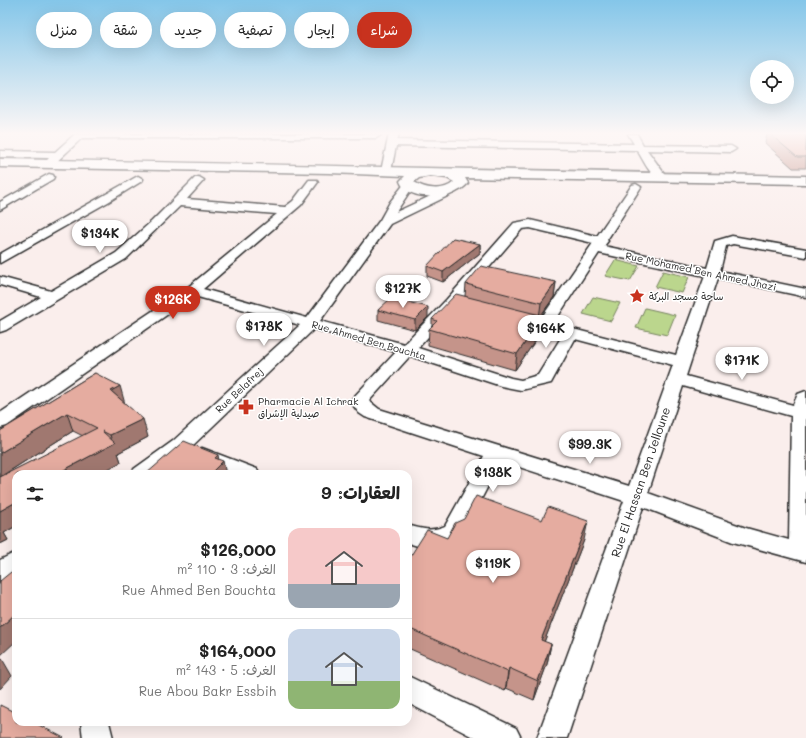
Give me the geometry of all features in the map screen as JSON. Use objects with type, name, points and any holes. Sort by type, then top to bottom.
[{"type":"main road","points":[[0,176],[39,168]]},
{"type":"main road","points":[[67,168],[138,179],[320,182]]},
{"type":"main road","points":[[214,168],[806,180]]},
{"type":"main road","points":[[408,185],[407,181],[410,178],[422,173]]},
{"type":"main road","points":[[446,174],[459,179],[461,183],[455,188]]},
{"type":"main road","points":[[341,183],[408,185],[428,192],[491,185],[806,191]]},
{"type":"street","points":[[0,206],[48,168]]},
{"type":"street","points":[[656,168],[661,176]]},
{"type":"street","points":[[0,259],[98,204],[138,179]]},
{"type":"street","points":[[0,327],[121,256],[179,202],[199,180]]},
{"type":"street","points":[[0,422],[192,291],[288,211],[320,182]]},
{"type":"street","name":"Rue Belafrej","points":[[147,470],[180,446],[310,324],[386,220],[392,205],[408,185]]},
{"type":"street","points":[[544,326],[636,187]]},
{"type":"street","name":"Rue Belafrej","points":[[386,220],[455,188]]},
{"type":"street","points":[[179,202],[288,211]]},
{"type":"street","name":"Rue Mohamed Ben Ahmed Jhazi","points":[[452,302],[516,228],[530,224],[599,244],[713,273],[806,293]]},
{"type":"street","name":"Rue El Hassan Ben Jelloune","points":[[552,738],[713,273],[720,244],[732,240],[806,254]]},
{"type":"street","points":[[0,281],[53,296]]},
{"type":"street","name":"Rue Ahmed Ben Bouchta","points":[[192,291],[408,350],[520,385],[545,379],[571,333]]},
{"type":"street","points":[[467,306],[452,302],[359,401],[365,409],[372,414],[635,497],[728,533],[766,545],[803,552],[803,405],[676,379]]},
{"type":"street","points":[[506,316],[682,362]]},
{"type":"street","points":[[180,446],[240,470]]},
{"type":"street","points":[[412,535],[422,538],[438,539],[453,532],[496,452]]},
{"type":"street","points":[[0,573],[12,565]]},
{"type":"street","points":[[412,690],[506,738]]},
{"type":"street","points":[[95,726],[98,738]]},
{"type":"green space","points":[[615,260],[639,266],[630,281],[605,276]]},
{"type":"green space","points":[[663,271],[689,277],[682,293],[655,287]]},
{"type":"green space","points":[[593,297],[620,303],[611,321],[583,314]]},
{"type":"green space","points":[[645,308],[675,315],[667,335],[636,328]]},
{"type":"building","points":[[453,238],[480,244],[443,272],[427,266]]},
{"type":"building","points":[[481,266],[556,282],[541,303],[466,284]]},
{"type":"building","points":[[456,294],[544,316],[517,354],[429,329],[437,321],[432,319]]},
{"type":"building","points":[[391,298],[428,307],[415,320],[378,310]]},
{"type":"building","points":[[95,373],[120,386],[111,391],[143,419],[110,435],[102,431],[115,443],[64,470],[14,470],[97,428],[67,413],[0,453],[0,431]]},
{"type":"building","points":[[184,441],[218,455],[215,458],[223,461],[214,470],[151,470]]},
{"type":"building","points":[[12,471],[12,504],[0,511],[0,477]]},
{"type":"building","points":[[476,496],[542,520],[548,507],[588,521],[541,640],[551,644],[538,681],[509,668],[508,672],[412,630],[412,554],[427,530],[447,538],[455,523],[464,519]]},
{"type":"building","points":[[12,572],[12,617],[0,628],[0,581]]},
{"type":"building","points":[[0,705],[12,711],[12,726],[41,726],[64,738],[0,738]]},
{"type":"place","name":"ساحة مسجد البركة","points":[[637,296]]},
{"type":"place","name":"Pharmacie Al Ichrak صيدلية الإشراق","points":[[246,407]]}]
